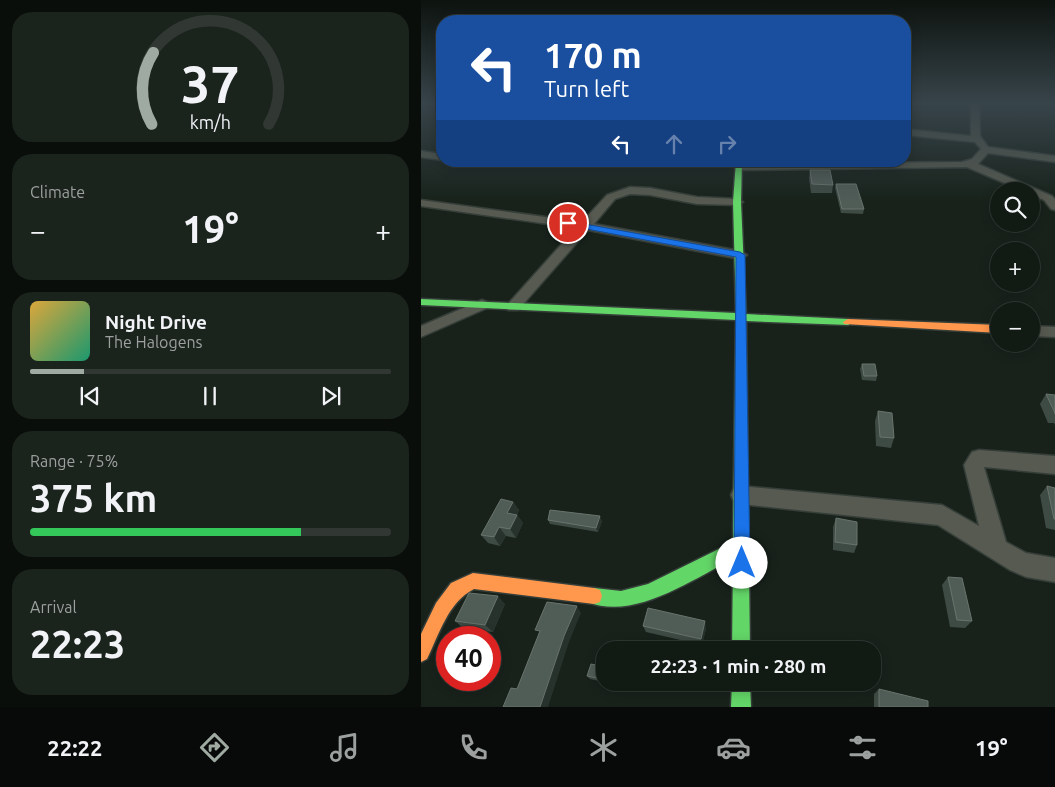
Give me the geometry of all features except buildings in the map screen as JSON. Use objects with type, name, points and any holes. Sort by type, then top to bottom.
[{"type":"street","points":[[941,136],[977,140]]},
{"type":"street","points":[[975,136],[987,150],[1055,159]]},
{"type":"street","points":[[970,164],[987,150]]},
{"type":"street","points":[[421,154],[436,156]]},
{"type":"street","points":[[911,166],[970,164],[1047,198],[1055,207]]},
{"type":"street","points":[[739,167],[737,202],[741,317],[741,641]]},
{"type":"street","points":[[513,306],[611,197],[626,190],[646,191],[694,201],[737,202]]},
{"type":"street","points":[[421,204],[585,226],[740,255]]},
{"type":"street","points":[[421,302],[990,329]]},
{"type":"street","points":[[421,332],[482,305]]},
{"type":"street","points":[[1040,331],[1053,332]]},
{"type":"street","points":[[996,547],[974,464],[976,460],[979,458],[1055,465]]},
{"type":"street","points":[[741,495],[942,515],[1026,566],[1055,570]]},
{"type":"street","points":[[421,653],[447,603],[457,589],[473,580],[621,599],[649,592],[742,546]]},
{"type":"street","points":[[741,691],[741,707]]},
{"type":"traffic: fast","points":[[739,167],[737,202],[741,317],[741,641]]},
{"type":"traffic: fast","points":[[421,302],[848,322]]},
{"type":"traffic: fast","points":[[594,596],[621,599],[650,592],[742,546]]},
{"type":"traffic: fast","points":[[741,691],[741,707]]},
{"type":"traffic: slow","points":[[848,322],[990,329]]},
{"type":"traffic: slow","points":[[421,653],[442,609],[457,589],[473,581],[594,596]]},
{"type":"route","points":[[568,223],[740,255],[742,563]]}]
